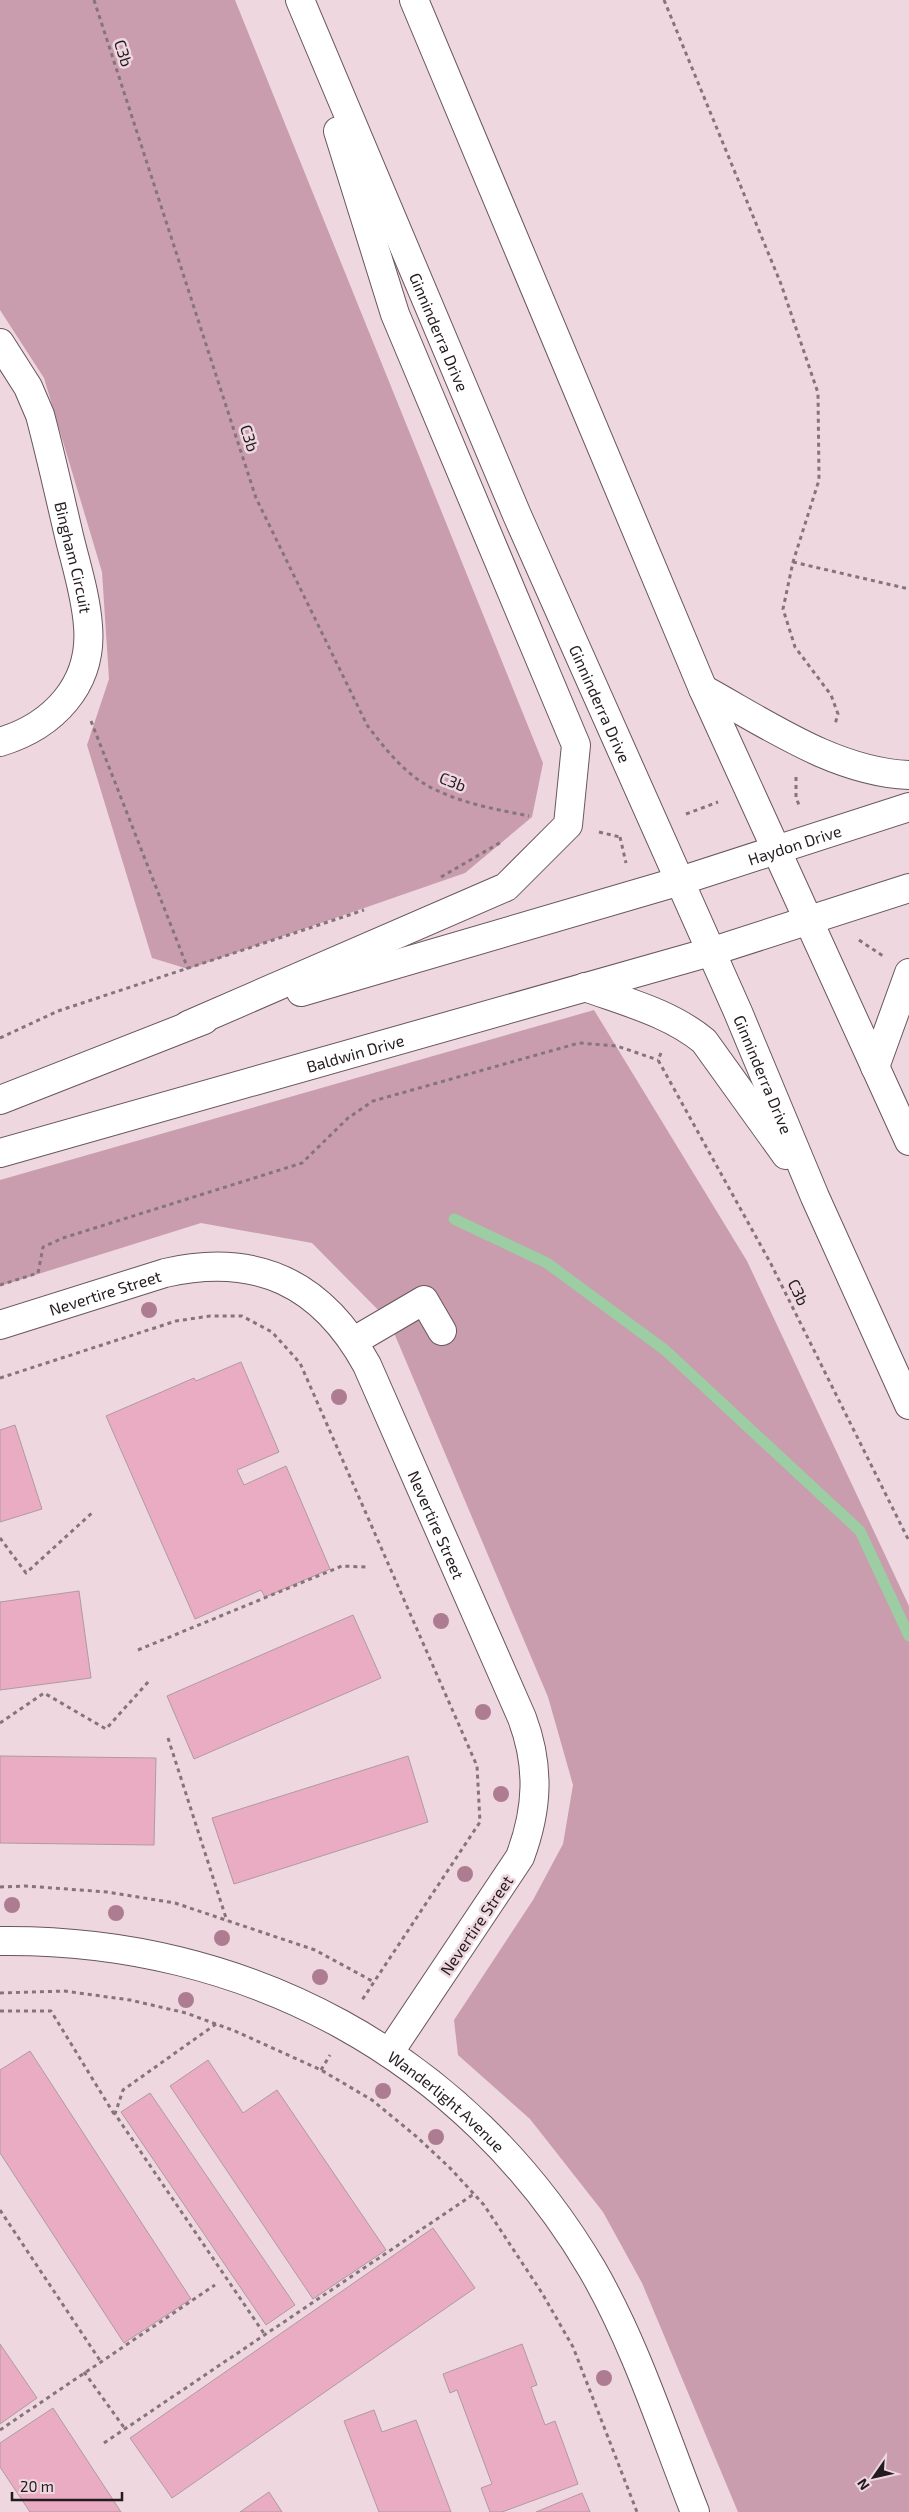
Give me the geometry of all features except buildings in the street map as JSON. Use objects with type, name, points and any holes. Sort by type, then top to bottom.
[{"type":"main road","name":"Ginninderra Drive","points":[[298,0],[516,515],[680,881],[815,1197],[909,1405]]},
{"type":"main road","points":[[0,1100],[188,1025],[506,887],[568,825],[576,745],[395,314],[298,0]]},
{"type":"main road","points":[[414,0],[703,689],[909,1141]]},
{"type":"main road","name":"Bingham Circuit","points":[[0,343],[28,387],[40,415],[86,609],[88,645],[85,663],[76,684],[58,710],[28,732],[0,742]]},
{"type":"main road","points":[[703,689],[822,754],[888,774],[909,775]]},
{"type":"main road","name":"Haydon Drive","points":[[680,881],[909,807]]},
{"type":"main road","points":[[188,1025],[680,881]]},
{"type":"main road","points":[[710,952],[909,888]]},
{"type":"main road","name":"Baldwin Drive","points":[[0,1153],[710,952]]},
{"type":"main road","points":[[875,1066],[909,974]]},
{"type":"main road","points":[[585,987],[670,1019],[687,1028],[704,1042],[815,1197]]},
{"type":"main road","name":"Nevertire Street","points":[[0,1326],[165,1273],[191,1267],[245,1268],[271,1275],[296,1286],[317,1301],[337,1320],[354,1341],[367,1365],[522,1718],[535,1764],[534,1812],[520,1857],[389,2053]]},
{"type":"main road","points":[[354,1341],[424,1300],[442,1332]]},
{"type":"main road","name":"Wanderlight Avenue","points":[[0,1941],[53,1941],[104,1946],[163,1956],[204,1966],[300,2002],[346,2026],[430,2082],[482,2129],[536,2188],[566,2228],[616,2314],[695,2512]]},
{"type":"path","name":"C3b","points":[[94,0],[256,498],[344,679],[367,725],[386,750],[409,772],[436,790],[490,808]]},
{"type":"path","points":[[664,0],[781,284],[818,393],[820,480],[793,562],[783,609],[795,647],[831,696],[838,714],[832,729]]},
{"type":"path","points":[[793,562],[909,589]]},
{"type":"path","points":[[76,684],[188,969]]},
{"type":"path","points":[[439,878],[504,840]]},
{"type":"path","points":[[0,1038],[58,1011],[368,908]]},
{"type":"path","name":"C3b","points":[[0,1285],[38,1273],[43,1247],[63,1238],[302,1163],[348,1118],[373,1100],[579,1043],[617,1046],[658,1060],[771,1264],[909,1541]]},
{"type":"path","points":[[0,1378],[176,1321],[210,1316],[242,1316],[272,1332],[300,1363],[477,1766],[480,1822],[374,1982],[321,2070]]},
{"type":"path","points":[[0,1538],[26,1573],[93,1512]]},
{"type":"path","points":[[138,1650],[342,1566],[366,1567]]},
{"type":"path","points":[[0,1723],[44,1693],[106,1729],[149,1681]]},
{"type":"path","points":[[168,1738],[227,1921]]},
{"type":"path","points":[[0,1887],[26,1886],[107,1892],[176,1903],[315,1950],[374,1982]]},
{"type":"path","points":[[0,1992],[64,1991],[130,2000],[186,2013],[278,2050],[321,2070],[372,2100],[417,2137],[450,2168],[484,2205],[542,2293],[573,2346],[637,2512]]},
{"type":"path","points":[[0,2011],[51,2010],[115,2114],[265,2335]]},
{"type":"path","points":[[115,2114],[123,2090],[216,2024]]},
{"type":"path","points":[[104,2443],[474,2194]]},
{"type":"path","points":[[1,2212],[101,2362]]},
{"type":"path","points":[[0,2430],[215,2285]]},
{"type":"path","points":[[84,2372],[125,2429]]},
{"type":"shaded area","points":[[0,0],[235,0],[543,763],[532,817],[465,873],[188,969],[152,958],[87,745],[109,679],[102,572],[44,378],[0,310]]},
{"type":"shaded area","points":[[594,1010],[747,1261],[909,1606],[909,2512],[738,2512],[642,2283],[603,2212],[530,2119],[458,2055],[454,2020],[533,1900],[563,1844],[573,1785],[548,1697],[389,1321],[312,1243],[201,1223],[0,1286],[0,1180]]},
{"type":"waterway","points":[[454,1219],[547,1263],[665,1350],[860,1531],[909,1636]]}]
